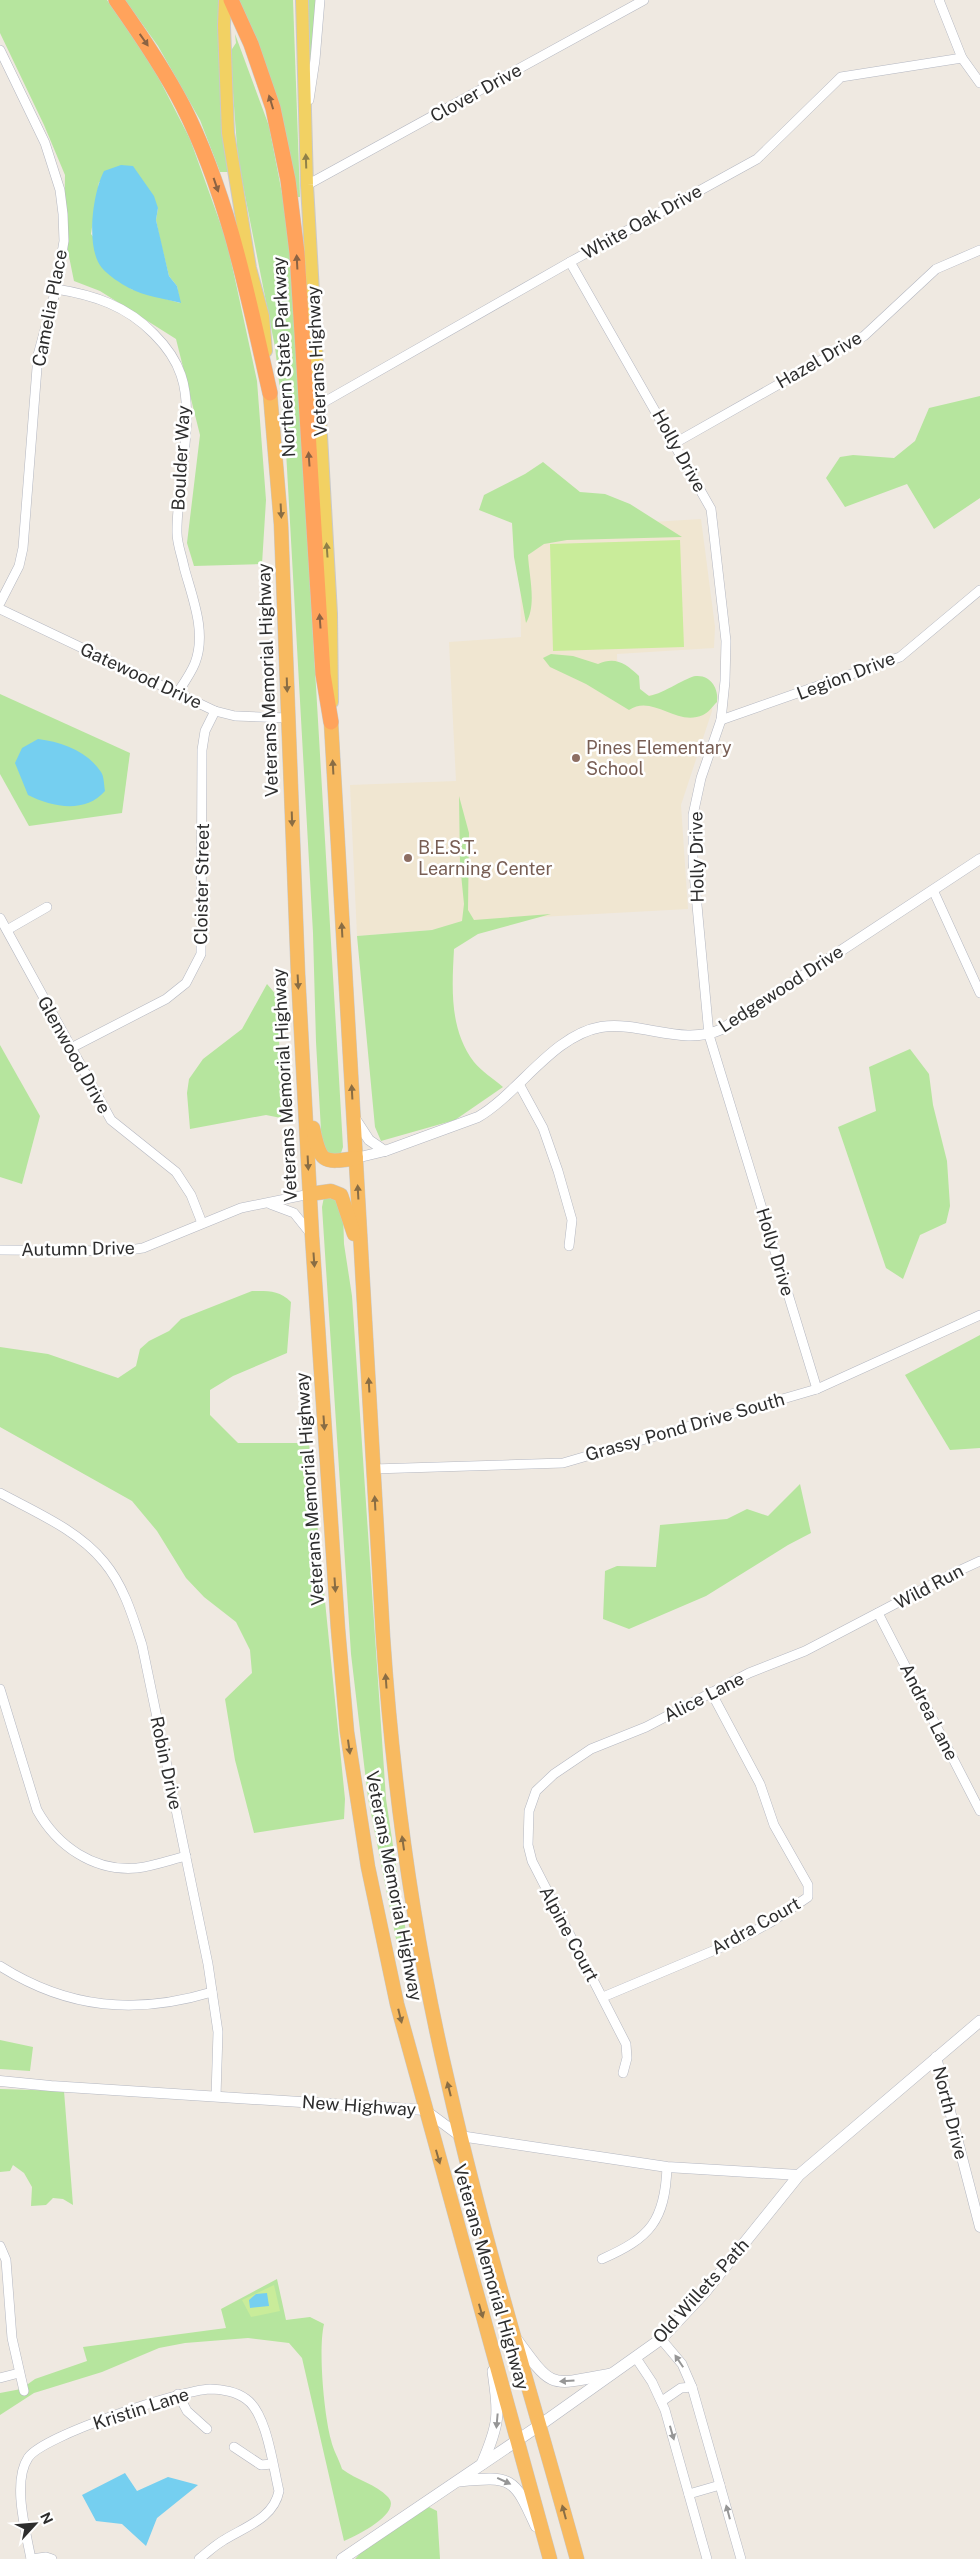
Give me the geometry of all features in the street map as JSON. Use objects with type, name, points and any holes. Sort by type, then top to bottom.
[{"type":"highway","name":"Northern State Parkway","points":[[116,0],[150,49],[183,106],[217,185],[253,318],[270,393]]},
{"type":"highway","name":"Northern State Parkway","points":[[231,0],[251,44],[273,108],[288,180],[297,253],[323,674],[331,722]]},
{"type":"highway","name":"Veterans Memorial Highway","points":[[270,393],[280,506],[303,1080],[337,1619],[347,1732],[362,1834],[376,1910],[397,2004],[550,2557]]},
{"type":"highway","name":"Veterans Memorial Highway","points":[[331,722],[388,1705],[403,1843],[426,1978],[460,2136],[577,2559]]},
{"type":"highway","points":[[303,1080],[317,1148],[321,1157],[333,1162],[356,1158]]},
{"type":"highway","points":[[310,1194],[331,1191],[341,1195],[362,1258]]},
{"type":"main road","points":[[225,0],[224,26],[228,133],[250,268],[263,316],[270,393]]},
{"type":"main road","name":"Veterans Highway","points":[[302,0],[307,185],[331,614],[333,673],[331,722]]},
{"type":"main road","name":"Old Willets Path","points":[[342,2559],[540,2425],[661,2339],[704,2293],[798,2175],[980,2021]]},
{"type":"main road","points":[[482,2464],[495,2435],[498,2419],[489,2338]]},
{"type":"main road","points":[[516,2340],[540,2371],[550,2380],[566,2382],[615,2373]]},
{"type":"main road","points":[[457,2481],[496,2478],[512,2485],[524,2500],[550,2557]]},
{"type":"street","points":[[305,122],[315,60],[320,0]]},
{"type":"street","name":"Clover Drive","points":[[307,185],[644,0]]},
{"type":"street","points":[[939,0],[962,58],[980,83]]},
{"type":"street","name":"Camelia Place","points":[[0,50],[45,143],[60,190],[64,241],[56,289],[38,355],[23,548],[19,566],[0,603]]},
{"type":"street","name":"White Oak Drive","points":[[319,405],[570,262],[757,159],[841,77],[962,58]]},
{"type":"street","name":"Hazel Drive","points":[[675,443],[864,336],[936,270],[980,250]]},
{"type":"street","name":"Holly Drive","points":[[570,262],[711,509],[726,640],[721,720],[701,778],[693,816],[694,862],[709,1035],[817,1389]]},
{"type":"street","name":"Boulder Way","points":[[56,289],[78,292],[120,307],[144,324],[161,342],[181,375],[185,394],[185,424],[177,535],[199,628],[200,646],[195,663],[178,692]]},
{"type":"street","name":"Legion Drive","points":[[721,720],[900,657],[980,590]]},
{"type":"street","name":"Gatewood Drive","points":[[0,609],[215,711],[234,716],[288,718]]},
{"type":"street","name":"Cloister Street","points":[[70,1048],[166,999],[186,983],[201,954],[202,750],[206,730],[215,711]]},
{"type":"street","name":"Ledgewood Drive","points":[[356,1158],[385,1151],[478,1117],[492,1109],[560,1048],[580,1034],[600,1028],[619,1026],[691,1036],[709,1035],[738,1020],[980,859]]},
{"type":"street","points":[[933,890],[980,993]]},
{"type":"street","points":[[7,930],[47,907]]},
{"type":"street","name":"Glenwood Drive","points":[[0,918],[111,1120],[176,1172],[191,1195],[202,1223]]},
{"type":"street","points":[[519,1084],[543,1128],[568,1204],[572,1220],[569,1246]]},
{"type":"street","points":[[353,1115],[369,1140],[385,1151]]},
{"type":"street","name":"Autumn Drive","points":[[0,1250],[122,1251],[143,1248],[241,1208],[310,1194]]},
{"type":"street","points":[[267,1203],[294,1213],[312,1236]]},
{"type":"street","name":"Grassy Pond Drive South","points":[[373,1469],[562,1463],[817,1389],[980,1315]]},
{"type":"street","name":"Robin Drive","points":[[0,1492],[68,1531],[104,1562],[123,1592],[142,1645],[212,1992],[218,2032],[216,2096]]},
{"type":"street","name":"Wild Run","points":[[878,1614],[954,1572],[980,1561]]},
{"type":"street","name":"Alice Lane","points":[[536,1791],[554,1774],[591,1749],[646,1727],[749,1673],[805,1651],[878,1614]]},
{"type":"street","name":"Andrea Lane","points":[[878,1614],[980,1811]]},
{"type":"street","name":"Ardra Court","points":[[603,1997],[734,1942],[771,1922],[808,1897],[808,1885],[774,1825],[760,1784],[711,1692]]},
{"type":"street","points":[[1,1695],[37,1810],[47,1827],[62,1843],[78,1855],[117,1867],[152,1866],[186,1856]]},
{"type":"street","name":"Alpine Court","points":[[536,1791],[527,1829],[532,1861],[626,2044],[627,2058],[623,2073]]},
{"type":"street","points":[[0,1966],[32,1985],[86,2001],[108,2004],[168,2004],[212,1992]]},
{"type":"street","name":"North Drive","points":[[936,2058],[980,2227]]},
{"type":"street","name":"New Highway","points":[[0,2081],[425,2110],[460,2136],[667,2167],[798,2175]]},
{"type":"street","points":[[602,2259],[632,2245],[650,2228],[662,2204],[667,2167]]},
{"type":"street","points":[[0,2246],[6,2260],[12,2338],[24,2391]]},
{"type":"street","points":[[661,2339],[677,2358],[692,2387],[741,2559]]},
{"type":"street","points":[[636,2358],[662,2401],[707,2559]]},
{"type":"street","points":[[0,2378],[20,2373]]},
{"type":"street","points":[[662,2401],[681,2388],[692,2387]]},
{"type":"street","name":"Kristin Lane","points":[[31,2559],[21,2498],[24,2465],[34,2450],[59,2437],[178,2394],[210,2389],[226,2390],[246,2398],[254,2406],[262,2422],[279,2491],[273,2507],[253,2524],[221,2542],[199,2559]]},
{"type":"street","points":[[178,2394],[187,2411],[207,2430]]},
{"type":"street","points":[[234,2447],[261,2465],[272,2464]]},
{"type":"street","points":[[689,2494],[720,2485]]},
{"type":"street","points":[[31,2559],[46,2557],[52,2559]]},
{"type":"shaded area","name":"Pines Elementary School","points":[[701,519],[715,627],[714,648],[617,654],[618,697],[713,691],[712,711],[681,805],[688,909],[467,921],[467,927],[357,936],[350,785],[456,781],[449,642],[521,637],[520,530]]},
{"type":"green space","points":[[0,0],[107,0],[151,63],[190,139],[227,242],[257,381],[266,500],[262,564],[194,566],[187,543],[200,435],[176,339],[100,291],[74,281],[64,232],[65,175],[44,125],[0,33]],"holes":[[[99,182],[158,208],[156,220],[160,240],[169,276],[177,286],[180,303],[131,289],[91,234]]]},
{"type":"green space","points":[[125,0],[219,0],[221,118],[229,172],[220,172],[200,120],[158,46]]},
{"type":"green space","points":[[237,0],[293,0],[300,197],[296,197]]},
{"type":"green space","points":[[307,0],[316,0],[311,60],[309,60]]},
{"type":"green space","points":[[235,34],[269,126],[285,209],[291,260],[343,1147],[341,1153],[336,1158],[322,1148],[316,1042],[313,933],[285,433],[275,347],[238,160],[230,52],[236,43]]},
{"type":"green space","points":[[980,396],[980,498],[934,529],[907,484],[845,507],[826,478],[840,457],[853,455],[894,458],[915,441],[929,408]]},
{"type":"green space","points":[[543,462],[580,492],[605,494],[630,504],[682,537],[567,540],[544,544],[528,555],[532,599],[526,623],[514,557],[512,523],[479,510],[484,495],[525,474]]},
{"type":"green space","points":[[680,540],[684,647],[553,651],[550,544]]},
{"type":"green space","points":[[551,654],[573,656],[598,664],[610,661],[620,662],[639,676],[640,689],[649,696],[662,692],[692,677],[701,676],[710,680],[713,684],[717,692],[717,702],[705,714],[693,718],[683,717],[647,706],[638,706],[629,710],[586,684],[550,667],[543,658]]},
{"type":"green space","points":[[0,694],[130,753],[122,813],[29,826],[0,774]]},
{"type":"green space","points":[[459,796],[469,833],[468,910],[474,920],[551,914],[478,934],[454,949],[454,1008],[460,1036],[474,1062],[503,1087],[455,1120],[381,1141],[375,1127],[357,936],[432,930],[462,921],[464,904],[460,864]]},
{"type":"green space","points":[[267,984],[278,997],[281,1118],[266,1115],[190,1129],[187,1093],[189,1079],[203,1059],[242,1029]]},
{"type":"green space","points":[[0,1045],[40,1116],[22,1184],[0,1177]]},
{"type":"green space","points":[[910,1049],[929,1074],[933,1105],[947,1161],[950,1206],[946,1223],[920,1235],[903,1279],[886,1268],[838,1127],[876,1111],[869,1067]]},
{"type":"green space","points":[[336,1196],[343,1212],[344,1244],[352,1296],[386,1799],[408,1946],[399,1954],[368,1798],[351,1654],[322,1207],[324,1197]]},
{"type":"green space","points":[[252,1291],[278,1293],[291,1302],[287,1353],[233,1376],[210,1390],[210,1415],[238,1443],[309,1443],[345,1799],[344,1819],[254,1833],[235,1760],[225,1699],[252,1673],[250,1650],[236,1622],[204,1597],[186,1578],[157,1531],[132,1501],[0,1427],[0,1347],[48,1354],[118,1378],[136,1366],[140,1349],[149,1341],[169,1331],[181,1319]]},
{"type":"green space","points":[[980,1335],[980,1448],[950,1450],[905,1375]]},
{"type":"green space","points":[[800,1484],[811,1533],[788,1545],[706,1596],[629,1629],[603,1619],[605,1571],[617,1566],[656,1567],[660,1525],[727,1519],[747,1509],[768,1516]]},
{"type":"green space","points":[[0,2040],[33,2047],[30,2071],[0,2069]]},
{"type":"green space","points":[[0,2089],[64,2091],[73,2205],[63,2199],[53,2198],[46,2205],[31,2206],[32,2187],[24,2173],[13,2165],[10,2171],[0,2172]]},
{"type":"green space","points":[[277,2279],[286,2320],[310,2317],[324,2324],[322,2365],[324,2399],[328,2429],[342,2469],[378,2489],[388,2497],[391,2503],[384,2517],[367,2529],[344,2541],[302,2358],[289,2343],[248,2338],[185,2343],[159,2348],[102,2372],[34,2393],[0,2415],[0,2393],[21,2389],[35,2379],[87,2361],[83,2347],[226,2328],[221,2309]]},
{"type":"green space","points":[[274,2285],[280,2311],[251,2317],[242,2300]]},
{"type":"green space","points":[[429,2507],[437,2511],[440,2559],[355,2559],[368,2545]]},
{"type":"water","points":[[121,165],[133,166],[154,196],[158,208],[156,220],[169,276],[177,286],[181,303],[129,288],[108,274],[97,259],[92,234],[94,206],[100,180],[104,171]]},
{"type":"water","points":[[38,739],[65,745],[89,758],[102,774],[105,791],[88,803],[78,806],[47,803],[28,795],[15,763],[22,748]]},
{"type":"water","points":[[267,2293],[269,2306],[250,2308],[249,2300],[256,2294]]},
{"type":"water","points":[[125,2473],[137,2491],[168,2477],[198,2485],[157,2518],[146,2546],[122,2524],[96,2521],[82,2495]]},
{"type":"place","name":"Pines Elementary School","points":[[576,758]]},
{"type":"place","name":"B.E.S.T. Learning Center","points":[[408,858]]}]
